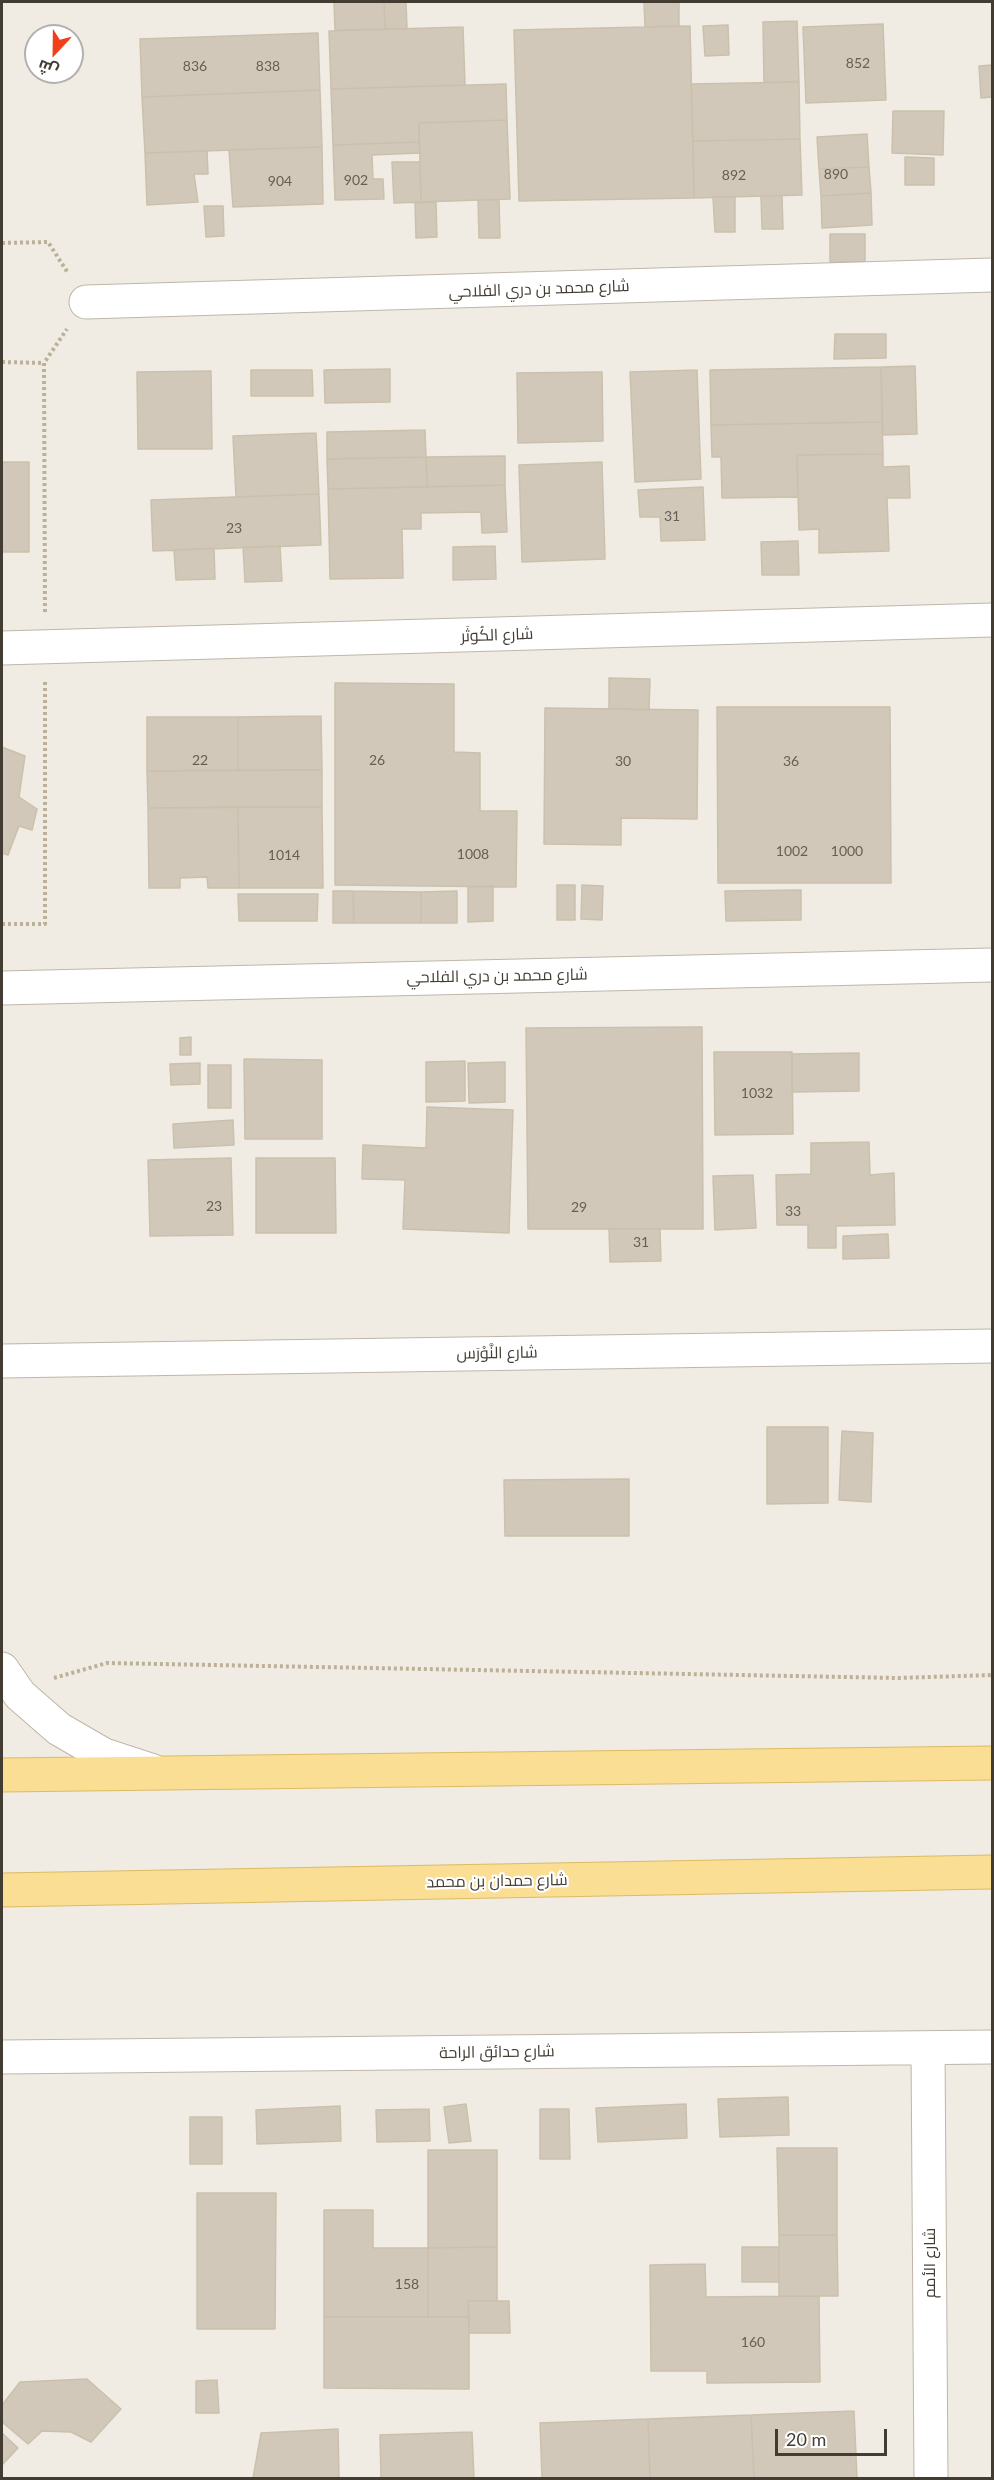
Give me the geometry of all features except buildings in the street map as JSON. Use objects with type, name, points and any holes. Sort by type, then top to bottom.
[{"type":"main road","points":[[2,1775],[993,1763]]},
{"type":"main road","name":"شارع حمدان بن محمد","points":[[2,1890],[993,1872]]},
{"type":"street","name":"شارع محمد بن دري الفلاحي","points":[[86,302],[993,275]]},
{"type":"street","name":"شارع الكُوثَر","points":[[2,648],[993,621]]},
{"type":"street","name":"شارع محمد بن دري الفلاحي","points":[[2,988],[993,965]]},
{"type":"street","name":"شارع النَّوْرَس","points":[[2,1361],[993,1346]]},
{"type":"street","points":[[11,1682],[59,1729],[104,1755],[158,1773]]},
{"type":"street","name":"شارع حدائق الراحة","points":[[2,2057],[993,2047]]},
{"type":"street","name":"شارع الأمم","points":[[928,2048],[931,2478]]},
{"type":"path","points":[[2,243],[48,242],[86,302]]},
{"type":"path","points":[[2,362],[44,363]]},
{"type":"path","points":[[2,924],[45,924]]},
{"type":"path","points":[[11,1682],[60,1675],[107,1663],[898,1678],[993,1675]]}]
